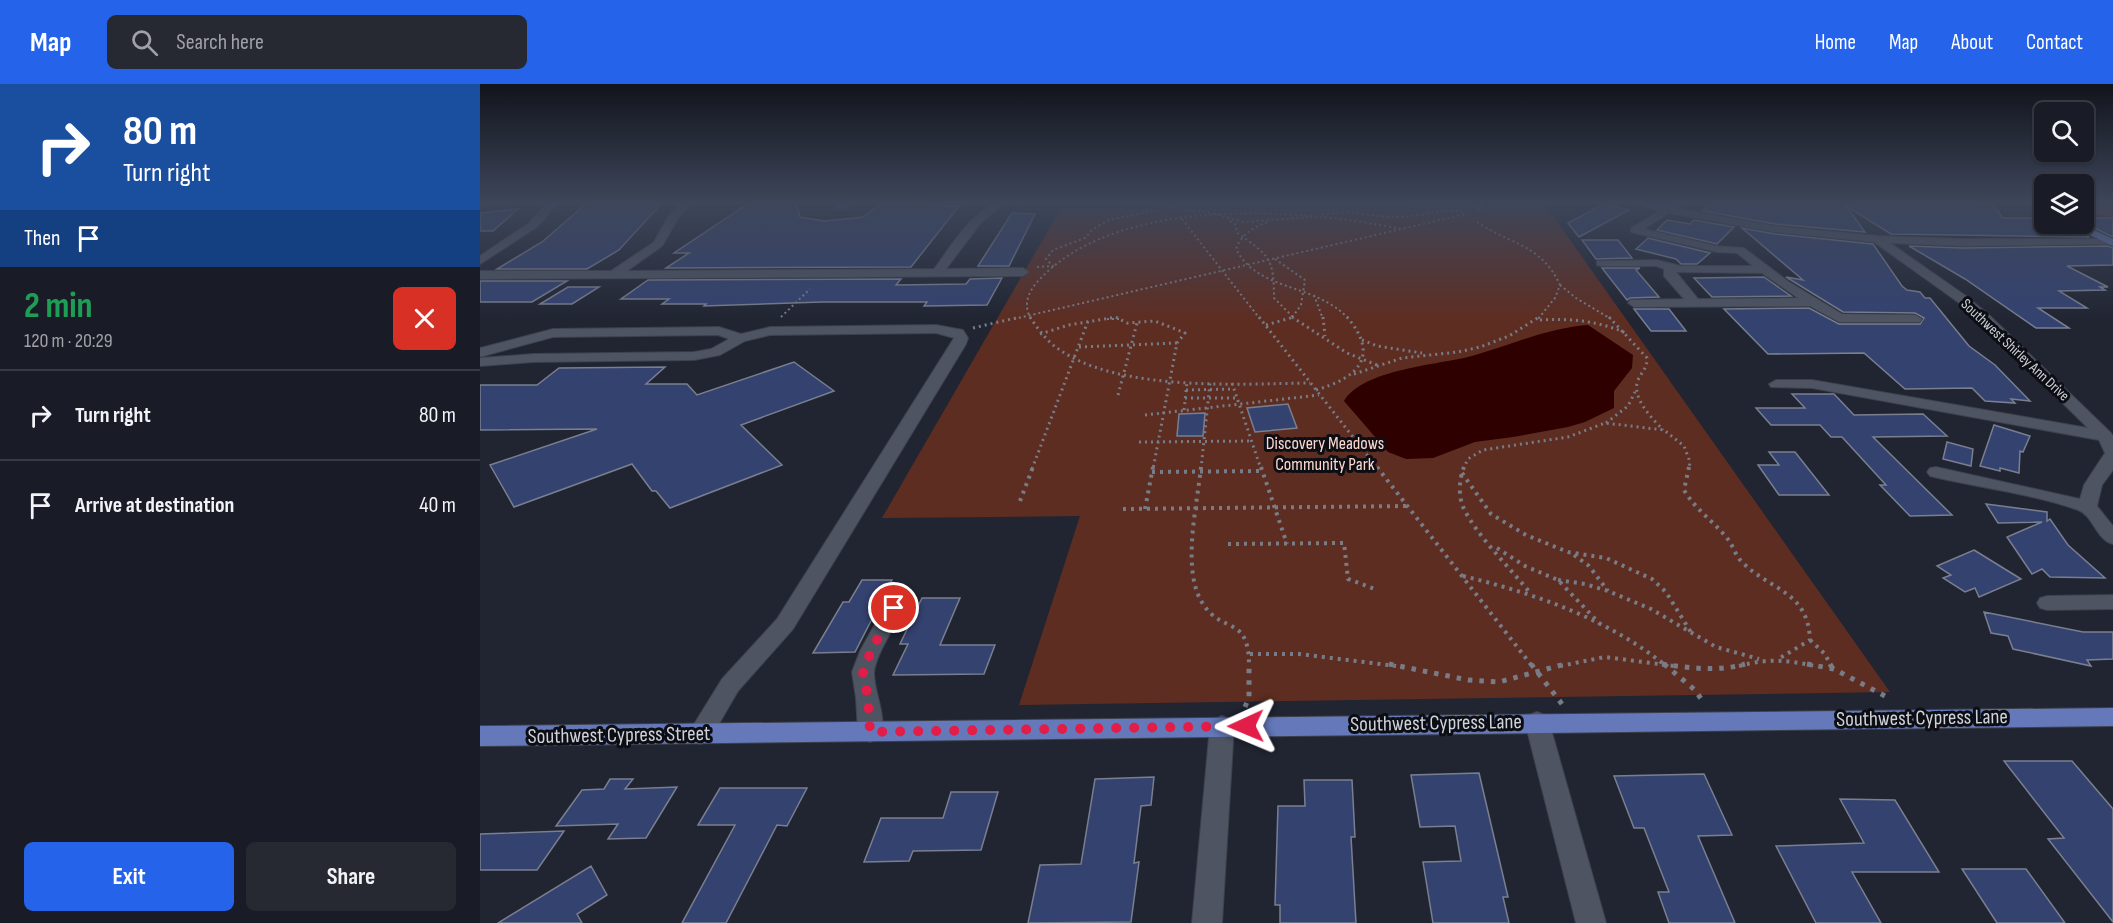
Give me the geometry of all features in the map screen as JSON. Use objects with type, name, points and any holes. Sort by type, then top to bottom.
[{"type":"main road","name":"Southwest Cypress Lane","points":[[758,733],[1537,722],[2113,717]]},
{"type":"main road","name":"Southwest Cypress Street","points":[[480,736],[758,733]]},
{"type":"street","points":[[480,261],[508,242]]},
{"type":"street","points":[[613,275],[659,242]]},
{"type":"street","points":[[938,272],[961,242]]},
{"type":"street","points":[[1687,242],[1717,249],[1740,250],[1762,269],[1839,318],[1915,319]]},
{"type":"street","name":"Southwest Shirley Ann Drive","points":[[1881,242],[1962,299],[2105,436],[2113,453],[2110,464],[2090,490],[2088,507]]},
{"type":"street","points":[[1600,263],[1658,263],[1680,270],[1762,269]]},
{"type":"street","points":[[1670,266],[1670,276],[1695,303]]},
{"type":"street","points":[[480,276],[1023,272]]},
{"type":"street","points":[[1634,303],[1812,302]]},
{"type":"street","points":[[480,362],[533,358],[694,357],[715,352],[740,338],[770,331],[936,329],[958,333],[961,338],[785,624],[764,652],[733,681],[700,734]]},
{"type":"street","points":[[480,353],[538,335],[568,332],[719,332],[740,338]]},
{"type":"street","points":[[1776,384],[1812,384],[2105,436]]},
{"type":"street","points":[[1936,472],[2051,496],[2088,507],[2113,538]]},
{"type":"street","points":[[2047,603],[2113,602]]},
{"type":"street","points":[[870,732],[868,698],[863,672],[871,651],[894,608]]},
{"type":"street","points":[[1537,722],[1591,923]]},
{"type":"street","points":[[1207,923],[1234,726]]},
{"type":"path","points":[[1053,266],[1046,259],[1048,254],[1075,242]]},
{"type":"path","points":[[1094,242],[1077,249],[1044,273],[1029,295],[1026,306],[1029,314],[1041,334],[1063,352],[1096,367],[1170,381],[1310,382]]},
{"type":"path","points":[[1200,242],[1560,699],[1568,722]]},
{"type":"path","points":[[1239,242],[1236,249],[1261,275],[1313,294],[1338,308],[1355,325],[1361,340],[1362,359],[1354,374]]},
{"type":"path","points":[[1250,242],[1269,259],[1275,281],[1274,298],[1293,318],[1347,353],[1377,365]]},
{"type":"path","points":[[958,333],[1029,314],[1343,242]]},
{"type":"path","points":[[1517,242],[1536,252],[1548,262],[1560,285],[1576,298],[1608,316],[1628,334],[1647,358],[1647,367],[1638,380],[1636,392],[1629,406],[1605,423],[1568,437],[1483,450],[1468,459],[1462,472],[1460,492],[1463,507],[1474,524],[1531,594]]},
{"type":"path","points":[[1265,325],[1293,318],[1303,302],[1306,291],[1305,280],[1274,258]]},
{"type":"path","points":[[1023,272],[1029,267],[1053,266]]},
{"type":"path","points":[[788,331],[798,321],[780,321],[779,318],[826,273]]},
{"type":"path","points":[[1316,390],[1335,385],[1377,365],[1427,354],[1467,351],[1521,330],[1539,320],[1554,304],[1560,285]]},
{"type":"path","points":[[1313,294],[1323,315],[1325,337]]},
{"type":"path","points":[[1041,334],[1089,320],[1116,317],[1127,323],[1155,321],[1185,333],[1177,343],[1145,509]]},
{"type":"path","points":[[1539,320],[1581,319],[1601,323],[1628,334]]},
{"type":"path","points":[[1020,501],[1089,320]]},
{"type":"path","points":[[1118,395],[1137,323]]},
{"type":"path","points":[[1361,340],[1386,348],[1427,354]]},
{"type":"path","points":[[1078,347],[1097,349],[1132,344],[1158,346],[1177,343]]},
{"type":"path","points":[[1184,410],[1187,382]]},
{"type":"path","points":[[1210,383],[1191,565],[1194,582],[1203,604],[1214,615],[1239,630],[1249,644],[1250,697],[1234,726]]},
{"type":"path","points":[[1232,383],[1287,544]]},
{"type":"path","points":[[1186,390],[1234,389]]},
{"type":"path","points":[[1636,392],[1650,416],[1674,436],[1689,454],[1690,462],[1684,490],[1690,502],[1730,541],[1741,561],[1779,586],[1796,601],[1809,619],[1810,640],[1825,654],[1834,669]]},
{"type":"path","points":[[1145,415],[1320,395]]},
{"type":"path","points":[[1185,398],[1237,398]]},
{"type":"path","points":[[1605,423],[1664,430]]},
{"type":"path","points":[[1139,442],[1252,441]]},
{"type":"path","points":[[1152,472],[1262,471]]},
{"type":"path","points":[[1462,472],[1491,514],[1526,535],[1569,552],[1606,558],[1652,579],[1666,592],[1692,634]]},
{"type":"path","points":[[1123,509],[1408,506]]},
{"type":"path","points":[[1228,544],[1344,543],[1348,579],[1374,589]]},
{"type":"path","points":[[1493,546],[1525,566],[1558,580],[1585,584],[1608,591],[1651,609],[1716,646],[1761,660]]},
{"type":"path","points":[[1569,552],[1588,566],[1608,591]]},
{"type":"path","points":[[1463,576],[1493,582],[1531,594],[1639,646],[1667,666],[1700,696],[1712,720]]},
{"type":"path","points":[[1558,580],[1602,627]]},
{"type":"path","points":[[1778,659],[1810,640]]},
{"type":"path","points":[[1250,654],[1299,654],[1388,664],[1468,680],[1499,682],[1581,660],[1605,657],[1667,666],[1727,669],[1761,660],[1778,659],[1834,669],[1885,696],[1902,718]]},
{"type":"green space","name":"Discovery Meadows Community Park","points":[[1041,242],[1572,242],[1890,692],[1019,705],[1080,516],[882,518]]},
{"type":"shaded area","points":[[1588,325],[1633,355],[1632,368],[1614,391],[1614,408],[1585,422],[1513,437],[1475,442],[1433,458],[1406,459],[1388,452],[1344,401],[1354,390],[1384,375],[1472,356],[1558,330]]},
{"type":"building","points":[[542,242],[626,242],[619,250],[587,269],[497,269]]},
{"type":"building","points":[[690,242],[931,242],[911,267],[666,268],[689,253],[674,253]]},
{"type":"building","points":[[993,242],[1021,242],[1009,266],[978,266]]},
{"type":"building","points":[[1584,242],[1620,242],[1632,258],[1596,259]]},
{"type":"building","points":[[1643,242],[1665,242],[1710,253],[1697,264],[1681,264],[1676,259],[1636,249]]},
{"type":"building","points":[[1759,242],[1873,244],[1902,286],[1907,290],[1920,292],[1925,298],[1930,298],[1969,346],[1995,365],[2030,401],[2011,399],[2015,403],[1985,401],[1972,388],[1905,389],[1864,353],[1768,354],[1724,309],[1809,308],[1839,324],[1920,324],[1924,318],[1915,313],[1843,312],[1786,277],[1803,280]]},
{"type":"building","points":[[1909,246],[1962,248],[2108,246],[2113,248],[2113,265],[2067,266],[2108,287],[2100,287],[2105,290],[2059,291],[2087,308],[2038,308],[2069,328],[2036,328],[1965,279]]},
{"type":"building","points":[[1602,268],[1640,268],[1636,270],[1659,297],[1627,300]]},
{"type":"building","points":[[1764,277],[1791,296],[1712,297],[1694,278]]},
{"type":"building","points":[[1002,278],[987,305],[924,306],[927,302],[822,302],[704,306],[706,304],[662,304],[669,299],[621,299],[648,280],[901,279],[896,285],[966,284],[970,279]]},
{"type":"building","points":[[480,281],[567,281],[532,302],[480,302]]},
{"type":"building","points":[[568,287],[599,287],[572,304],[540,304]]},
{"type":"building","points":[[1634,309],[1669,309],[1686,331],[1651,331]]},
{"type":"building","points":[[794,362],[834,391],[741,425],[782,465],[670,508],[656,491],[652,491],[632,464],[514,507],[490,465],[597,429],[480,430],[480,385],[537,385],[559,368],[665,367],[646,384],[687,384],[697,395]]},
{"type":"building","points":[[1792,394],[1834,394],[1854,415],[1923,414],[1947,436],[1873,437],[1952,515],[1910,516],[1880,485],[1886,485],[1842,437],[1831,437],[1820,425],[1771,425],[1756,408],[1805,408]]},
{"type":"building","points":[[1288,404],[1297,428],[1255,432],[1247,408]]},
{"type":"building","points":[[1205,413],[1203,436],[1177,436],[1179,414]]},
{"type":"building","points":[[1994,425],[2030,436],[2023,452],[2020,451],[2019,473],[1980,466]]},
{"type":"building","points":[[1947,442],[1973,449],[1971,466],[1943,459]]},
{"type":"building","points":[[1769,452],[1795,452],[1829,495],[1779,495],[1758,465],[1779,465]]},
{"type":"building","points":[[1986,504],[2047,512],[2047,521],[2050,519],[2068,545],[2105,578],[2050,577],[2042,569],[2032,574],[2007,537],[2042,522],[1998,523]]},
{"type":"building","points":[[1974,550],[2021,579],[1979,597],[1975,588],[1965,592],[1943,578],[1951,575],[1937,566]]},
{"type":"building","points":[[862,580],[892,580],[855,652],[813,653],[843,602],[849,602]]},
{"type":"building","points":[[922,598],[960,598],[940,645],[995,645],[984,674],[893,675],[908,644],[900,644]]},
{"type":"building","points":[[1984,612],[2083,632],[2113,632],[2113,659],[2087,660],[2091,666],[2013,649],[2008,636],[1991,633]]},
{"type":"building","points":[[2004,761],[2072,761],[2113,809],[2113,922],[2048,839],[2064,838]]},
{"type":"building","points":[[1479,773],[1508,897],[1503,897],[1509,923],[1433,923],[1423,862],[1461,861],[1455,826],[1420,827],[1411,775]]},
{"type":"building","points":[[1704,774],[1732,835],[1698,836],[1735,923],[1669,923],[1658,892],[1669,892],[1644,828],[1634,828],[1614,776]]},
{"type":"building","points":[[1154,777],[1151,805],[1141,806],[1134,863],[1139,862],[1131,922],[1028,923],[1040,865],[1081,864],[1095,779]]},
{"type":"building","points":[[610,779],[633,779],[625,789],[677,787],[646,838],[608,839],[618,824],[556,826],[582,790],[604,789]]},
{"type":"building","points":[[1304,780],[1352,780],[1355,837],[1351,837],[1356,923],[1280,923],[1280,905],[1275,905],[1278,806],[1305,806]]},
{"type":"building","points":[[720,788],[807,788],[787,826],[777,825],[726,923],[682,923],[735,825],[698,825]]},
{"type":"building","points":[[951,792],[998,792],[981,850],[913,851],[909,861],[864,862],[881,818],[943,818]]},
{"type":"building","points":[[1840,799],[1895,800],[1939,872],[1852,872],[1881,923],[1816,923],[1776,846],[1864,843]]},
{"type":"building","points":[[564,831],[537,870],[480,870],[480,834]]},
{"type":"building","points":[[591,866],[607,895],[577,914],[582,923],[498,923]]},
{"type":"building","points":[[1962,869],[2026,869],[2065,923],[1997,923]]},
{"type":"route","points":[[894,608],[871,651],[863,672],[868,698],[870,732],[1246,726]]}]
